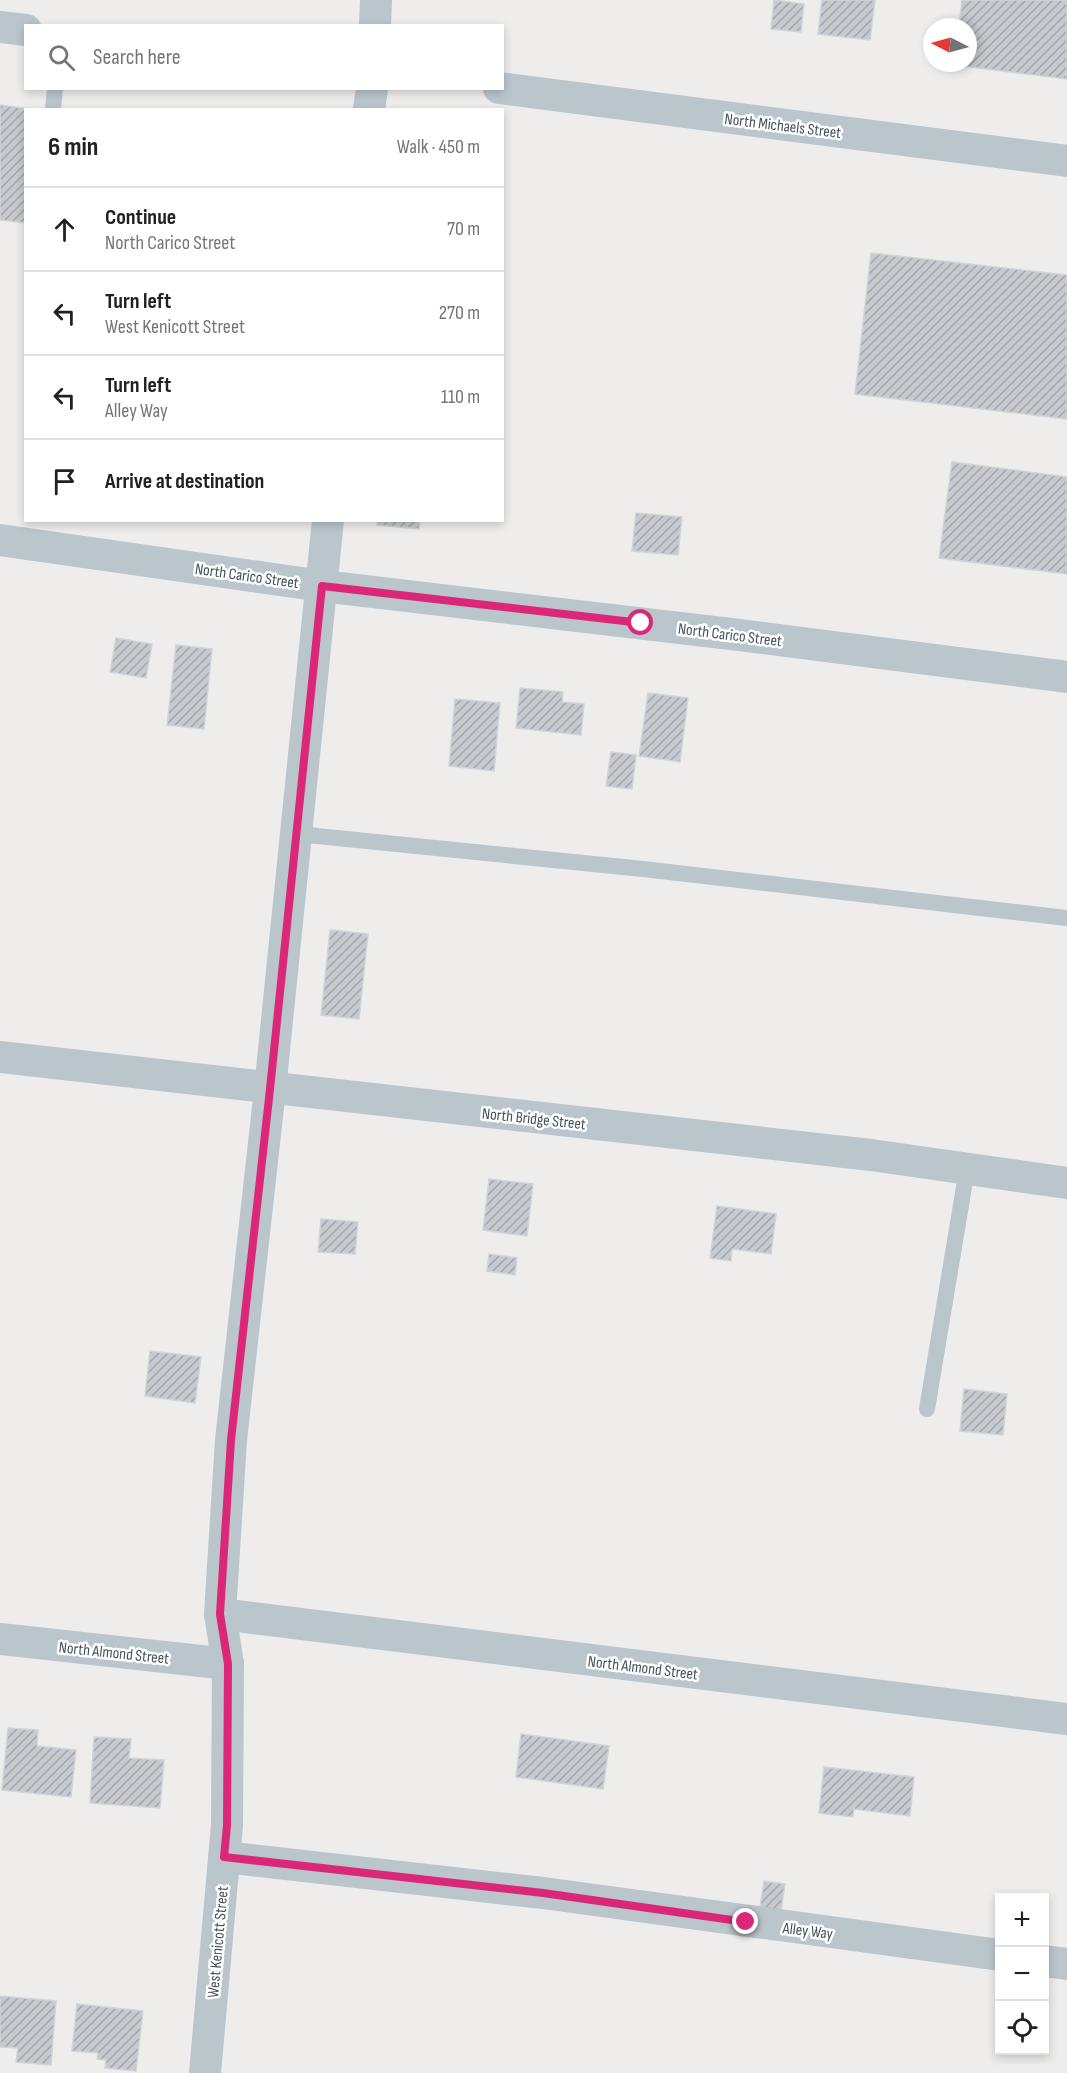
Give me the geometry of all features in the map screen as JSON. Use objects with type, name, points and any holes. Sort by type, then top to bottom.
[{"type":"street","points":[[375,24],[376,0]]},
{"type":"street","points":[[0,27],[24,30]]},
{"type":"street","name":"North Michaels Street","points":[[504,89],[1067,161]]},
{"type":"street","points":[[369,108],[372,90]]},
{"type":"street","name":"West Kenicott Street","points":[[205,2073],[227,1825],[228,1664],[220,1614],[231,1440],[297,834],[328,522]]},
{"type":"street","name":"North Carico Street","points":[[0,540],[322,586],[742,635],[1067,677]]},
{"type":"street","name":"North Bridge Street","points":[[0,1058],[871,1155],[1067,1183]]},
{"type":"street","name":"North Almond Street","points":[[220,1614],[1067,1719]]},
{"type":"street","name":"North Almond Street","points":[[0,1640],[228,1664]]},
{"type":"street","name":"Alley Way","points":[[224,1857],[543,1893],[995,1954]]},
{"type":"street","points":[[1049,1962],[1067,1964]]},
{"type":"lane","points":[[53,108],[55,90]]},
{"type":"lane","points":[[297,834],[643,869],[1067,918]]},
{"type":"lane","points":[[927,1409],[967,1168]]},
{"type":"building","points":[[774,0],[804,4],[801,32],[771,29]]},
{"type":"building","points":[[822,0],[875,0],[870,40],[818,34]]},
{"type":"building","points":[[962,0],[1067,0],[1067,79],[977,68],[977,18],[960,18]]},
{"type":"building","points":[[0,105],[24,108],[24,223],[0,220]]},
{"type":"building","points":[[871,253],[1067,275],[1067,419],[855,394]]},
{"type":"building","points":[[952,462],[1067,477],[1067,574],[939,558]]},
{"type":"building","points":[[636,513],[682,517],[678,555],[632,551]]},
{"type":"building","points":[[378,522],[420,522],[419,529],[377,525]]},
{"type":"building","points":[[116,638],[152,644],[146,678],[110,672]]},
{"type":"building","points":[[176,645],[212,649],[204,729],[167,725]]},
{"type":"building","points":[[520,688],[563,692],[562,702],[584,704],[581,735],[516,728]]},
{"type":"building","points":[[648,693],[688,698],[680,762],[639,756]]},
{"type":"building","points":[[455,699],[500,703],[494,771],[449,766]]},
{"type":"building","points":[[611,752],[636,755],[632,789],[606,786]]},
{"type":"building","points":[[330,930],[368,934],[359,1019],[321,1015]]},
{"type":"building","points":[[489,1179],[533,1184],[527,1236],[483,1230]]},
{"type":"building","points":[[717,1206],[776,1214],[771,1254],[732,1249],[731,1261],[710,1258]]},
{"type":"building","points":[[321,1219],[358,1222],[355,1254],[318,1252]]},
{"type":"building","points":[[489,1254],[517,1258],[515,1275],[487,1271]]},
{"type":"building","points":[[150,1351],[201,1357],[195,1403],[145,1396]]},
{"type":"building","points":[[964,1389],[1007,1394],[1003,1435],[960,1431]]},
{"type":"building","points":[[8,1728],[38,1730],[37,1746],[76,1750],[71,1797],[2,1790]]},
{"type":"building","points":[[521,1734],[609,1746],[603,1789],[516,1777]]},
{"type":"building","points":[[94,1737],[131,1739],[129,1758],[164,1760],[160,1808],[90,1803]]},
{"type":"building","points":[[824,1767],[914,1777],[910,1816],[854,1809],[853,1817],[819,1813]]},
{"type":"building","points":[[764,1881],[785,1884],[780,1917],[759,1914]]},
{"type":"building","points":[[0,1996],[56,2001],[51,2065],[16,2062],[18,2048],[0,2047]]},
{"type":"building","points":[[77,2004],[143,2011],[136,2071],[105,2068],[106,2060],[97,2059],[98,2053],[72,2051]]},
{"type":"route","points":[[641,623],[322,586],[231,1440],[220,1614],[228,1664],[227,1825],[224,1857],[543,1893],[746,1922]]}]
